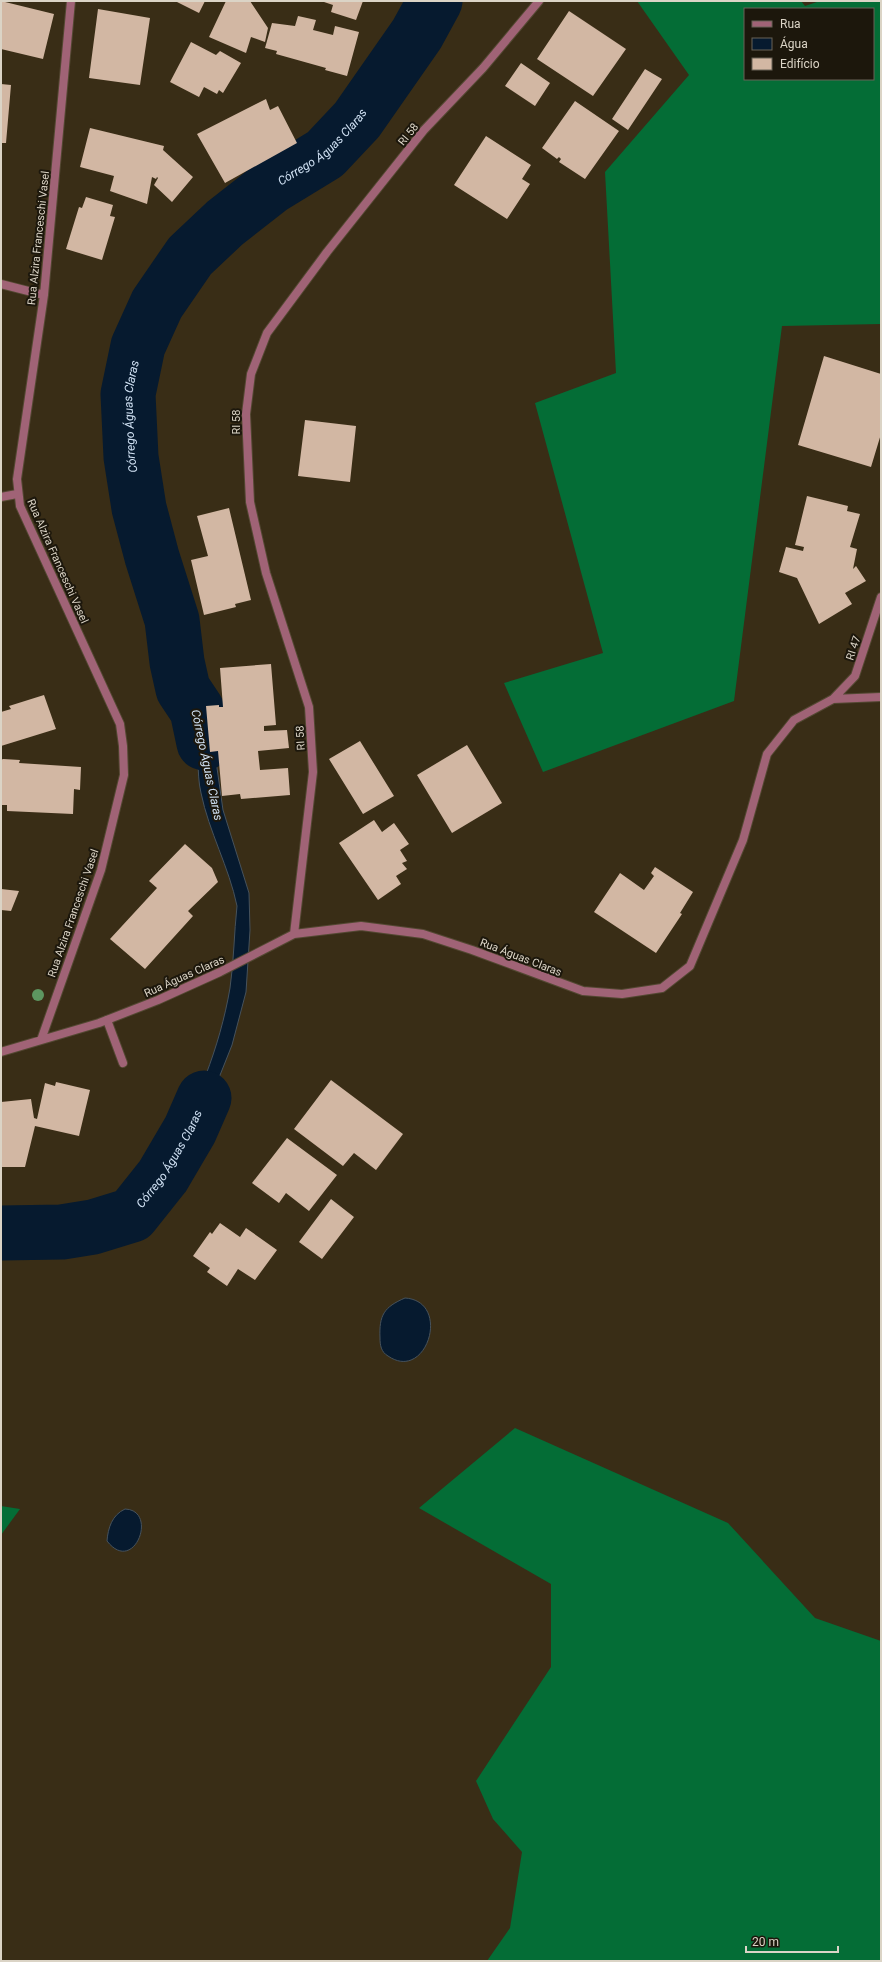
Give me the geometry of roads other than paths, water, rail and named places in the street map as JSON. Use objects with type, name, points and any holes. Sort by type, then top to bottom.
[{"type":"street","name":"Rua Alzira Franceschi Vasel","points":[[41,1040],[101,870],[124,775],[123,746],[120,724],[20,506],[17,494],[17,479],[44,295],[71,1]]},
{"type":"street","name":"RI 58","points":[[294,934],[313,772],[309,707],[266,573],[250,502],[246,414],[251,374],[266,334],[327,252],[424,130],[483,68],[539,1]]},
{"type":"street","points":[[1,284],[44,295]]},
{"type":"street","points":[[1,497],[17,494]]},
{"type":"street","name":"RI 47","points":[[833,699],[855,676],[881,597]]},
{"type":"street","name":"Rua Águas Claras","points":[[1,1052],[106,1020],[158,1000],[220,972],[294,934],[362,926],[423,934],[472,950],[583,992],[622,994],[662,988],[690,966],[743,840],[767,754],[794,720],[833,699],[881,697]]},
{"type":"street","points":[[106,1020],[123,1063]]},
{"type":"water","points":[[180,673],[185,686],[196,693],[200,700],[209,753],[215,754],[223,810],[249,893],[250,930],[246,992],[232,1045],[197,1133],[172,1173],[167,1157],[178,1138],[206,1076],[226,1010],[230,988],[237,906],[229,877],[205,807],[198,769],[195,727],[179,685]]},
{"type":"water","points":[[156,1174],[161,1189],[149,1205],[131,1221],[87,1236],[61,1238],[1,1237],[1,1224],[69,1226],[124,1210],[138,1198]]},
{"type":"water","points":[[405,1298],[419,1302],[428,1312],[431,1325],[429,1338],[423,1350],[414,1359],[402,1361],[388,1356],[382,1350],[380,1330],[384,1313],[392,1305]]},
{"type":"water","points":[[125,1509],[135,1512],[140,1519],[141,1529],[139,1538],[134,1547],[126,1551],[117,1550],[107,1541],[108,1531],[114,1518]]},
{"type":"waterway","name":"Córrego Águas Claras","points":[[204,743],[197,710],[183,689],[177,662],[172,620],[152,557],[139,508],[131,457],[128,394],[138,346],[157,304],[190,256],[225,223],[271,187],[325,154],[357,120],[417,34],[435,1]]},
{"type":"waterway","name":"Córrego Águas Claras","points":[[1,1233],[62,1232],[93,1227],[132,1215],[163,1176],[190,1130],[204,1098]]}]
